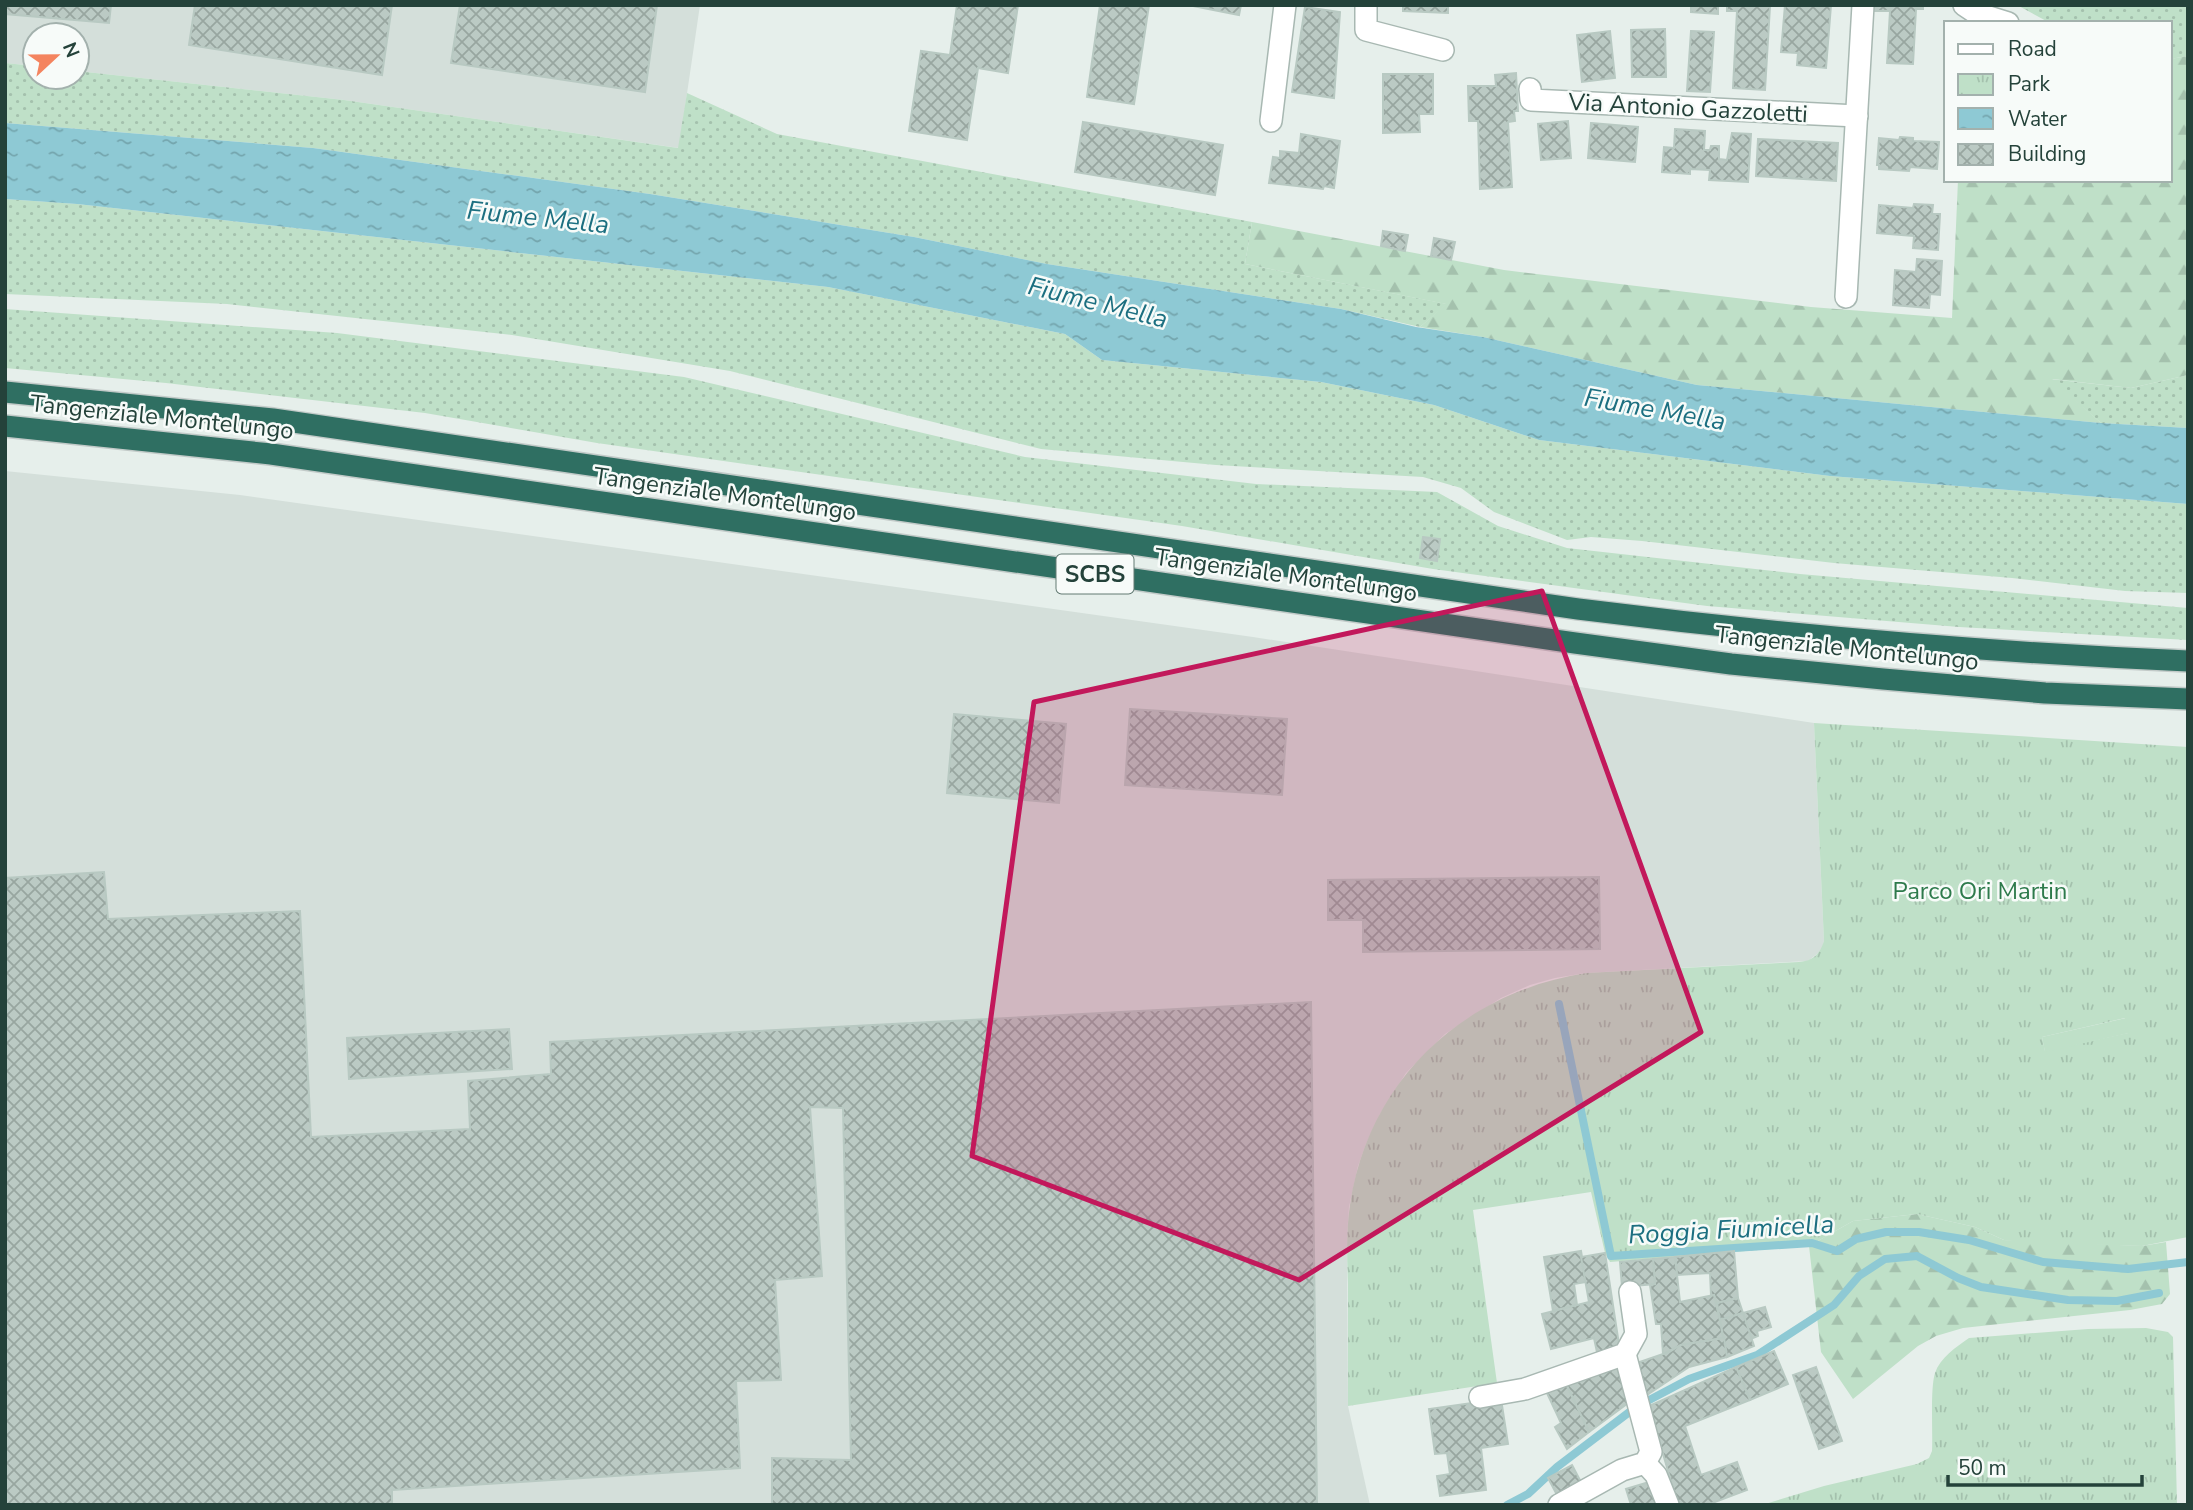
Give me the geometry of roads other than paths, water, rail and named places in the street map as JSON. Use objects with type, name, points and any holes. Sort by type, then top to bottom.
[{"type":"highway","name":"Tangenziale Montelungo","points":[[5,392],[273,419],[1578,609],[1731,628],[2042,655],[2188,661]]},
{"type":"highway","name":"Tangenziale Montelungo","points":[[5,426],[271,454],[1718,662],[2018,691],[2188,699]]},
{"type":"street","points":[[1271,121],[1284,5]]},
{"type":"street","points":[[1366,5],[1366,30],[1443,50]]},
{"type":"street","points":[[1846,297],[1863,5]]},
{"type":"street","points":[[1964,5],[1976,13],[2002,21]]},
{"type":"street","name":"Via Antonio Gazzoletti","points":[[1530,89],[1531,100],[1857,116]]},
{"type":"street","points":[[1480,1396],[1525,1389],[1625,1354],[1636,1334],[1630,1292]]},
{"type":"street","points":[[1559,1505],[1622,1470],[1645,1463],[1651,1452],[1625,1354]]},
{"type":"street","points":[[1645,1463],[1656,1475],[1668,1505]]},
{"type":"water","name":"Fiume Mella","points":[[5,123],[313,148],[650,194],[914,237],[1047,264],[1341,309],[1416,327],[1483,337],[1697,385],[2101,423],[2188,428],[2188,504],[1830,476],[1539,440],[1434,405],[1321,382],[1102,360],[1065,334],[828,287],[77,204],[5,199]]},
{"type":"waterway","name":"Roggia Fiumicella","points":[[1559,1004],[1611,1256],[1812,1243],[1837,1251],[1856,1239],[1886,1232],[1919,1232],[1969,1240],[2043,1262],[2128,1269],[2188,1262]]},
{"type":"waterway","points":[[1507,1505],[1528,1494],[1557,1467],[1636,1407],[1689,1379],[1757,1355],[1834,1305],[1859,1276],[1885,1259],[1917,1256],[1981,1287],[2068,1300],[2117,1301],[2159,1293]]},
{"type":"park label","name":"Parco Ori Martin","points":[[1980,891]]}]
